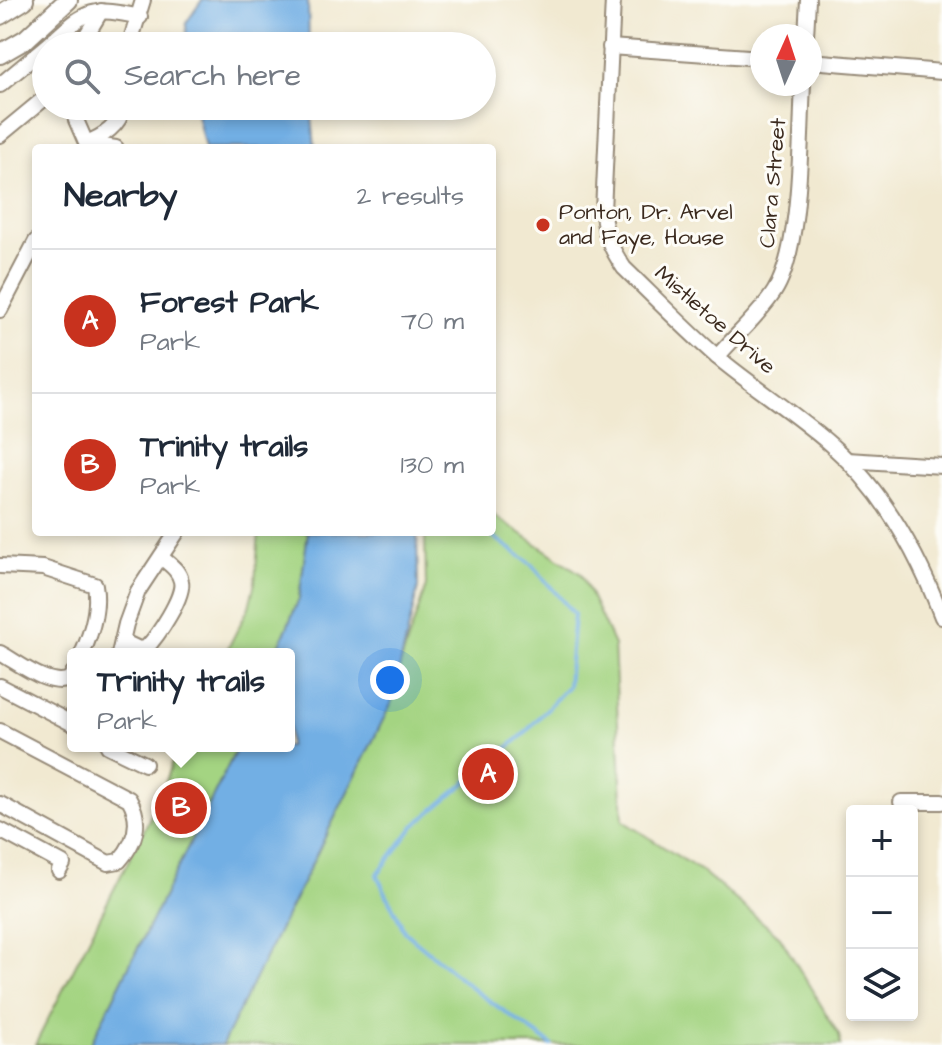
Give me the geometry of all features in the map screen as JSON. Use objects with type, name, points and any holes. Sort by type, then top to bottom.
[{"type":"main road","points":[[0,15],[24,0]]},
{"type":"main road","points":[[34,32],[68,0]]},
{"type":"main road","points":[[0,54],[32,33]]},
{"type":"street","points":[[134,32],[143,0]]},
{"type":"street","name":"Mistletoe Drive","points":[[613,0],[604,170],[604,225],[607,238],[624,268],[717,357],[847,460],[899,528],[931,587],[942,617]]},
{"type":"street","points":[[807,24],[808,0]]},
{"type":"street","points":[[65,32],[90,11],[140,17]]},
{"type":"street","points":[[88,32],[101,11]]},
{"type":"street","points":[[610,47],[750,57]]},
{"type":"street","points":[[0,85],[32,59]]},
{"type":"street","points":[[822,62],[942,72]]},
{"type":"street","name":"Clara Street","points":[[717,357],[774,292],[786,267],[793,237],[802,96]]},
{"type":"street","points":[[0,135],[32,109]]},
{"type":"street","points":[[76,120],[84,144]]},
{"type":"street","points":[[89,144],[102,137],[116,120]]},
{"type":"street","points":[[2,302],[32,248]]},
{"type":"street","points":[[847,460],[942,466]]},
{"type":"street","points":[[120,648],[138,591],[174,536]]},
{"type":"street","points":[[146,648],[179,597],[181,578],[176,569],[161,557]]},
{"type":"street","points":[[0,566],[43,568],[95,585],[97,598],[85,648]]},
{"type":"street","points":[[0,653],[50,679],[67,680]]},
{"type":"street","points":[[36,705],[50,679]]},
{"type":"street","points":[[0,686],[67,721]]},
{"type":"street","points":[[0,731],[129,799],[136,811],[138,827],[127,852],[119,861],[108,863],[0,804]]},
{"type":"street","points":[[120,752],[145,764]]},
{"type":"street","points":[[901,802],[942,802]]},
{"type":"street","points":[[0,830],[63,864],[59,871]]},
{"type":"green space","points":[[496,517],[581,574],[614,645],[623,821],[704,873],[780,937],[839,1035],[841,1045],[222,1045],[379,728],[426,586],[425,536],[496,536]]},
{"type":"green space","points":[[259,536],[307,536],[299,599],[279,648],[228,648],[249,607],[255,582]]},
{"type":"green space","points":[[176,752],[235,752],[90,1045],[35,1045],[145,828]]},
{"type":"water","points":[[202,0],[308,0],[309,32],[186,32],[186,23]]},
{"type":"water","points":[[198,120],[312,120],[315,144],[204,144]]},
{"type":"water","points":[[307,536],[417,536],[418,588],[391,704],[222,1045],[90,1045],[235,752],[295,752],[295,648],[279,648],[299,599]]},
{"type":"waterway","points":[[492,536],[531,564],[574,614],[568,686],[524,734],[414,826],[377,875],[405,932],[477,992],[552,1045]]},
{"type":"place","name":"Ponton, Dr. Arvel and Faye, House","points":[[543,225]]},
{"type":"place","name":"Forest Park","points":[[488,774]]},
{"type":"place","name":"Trinity trails","points":[[181,808]]}]
